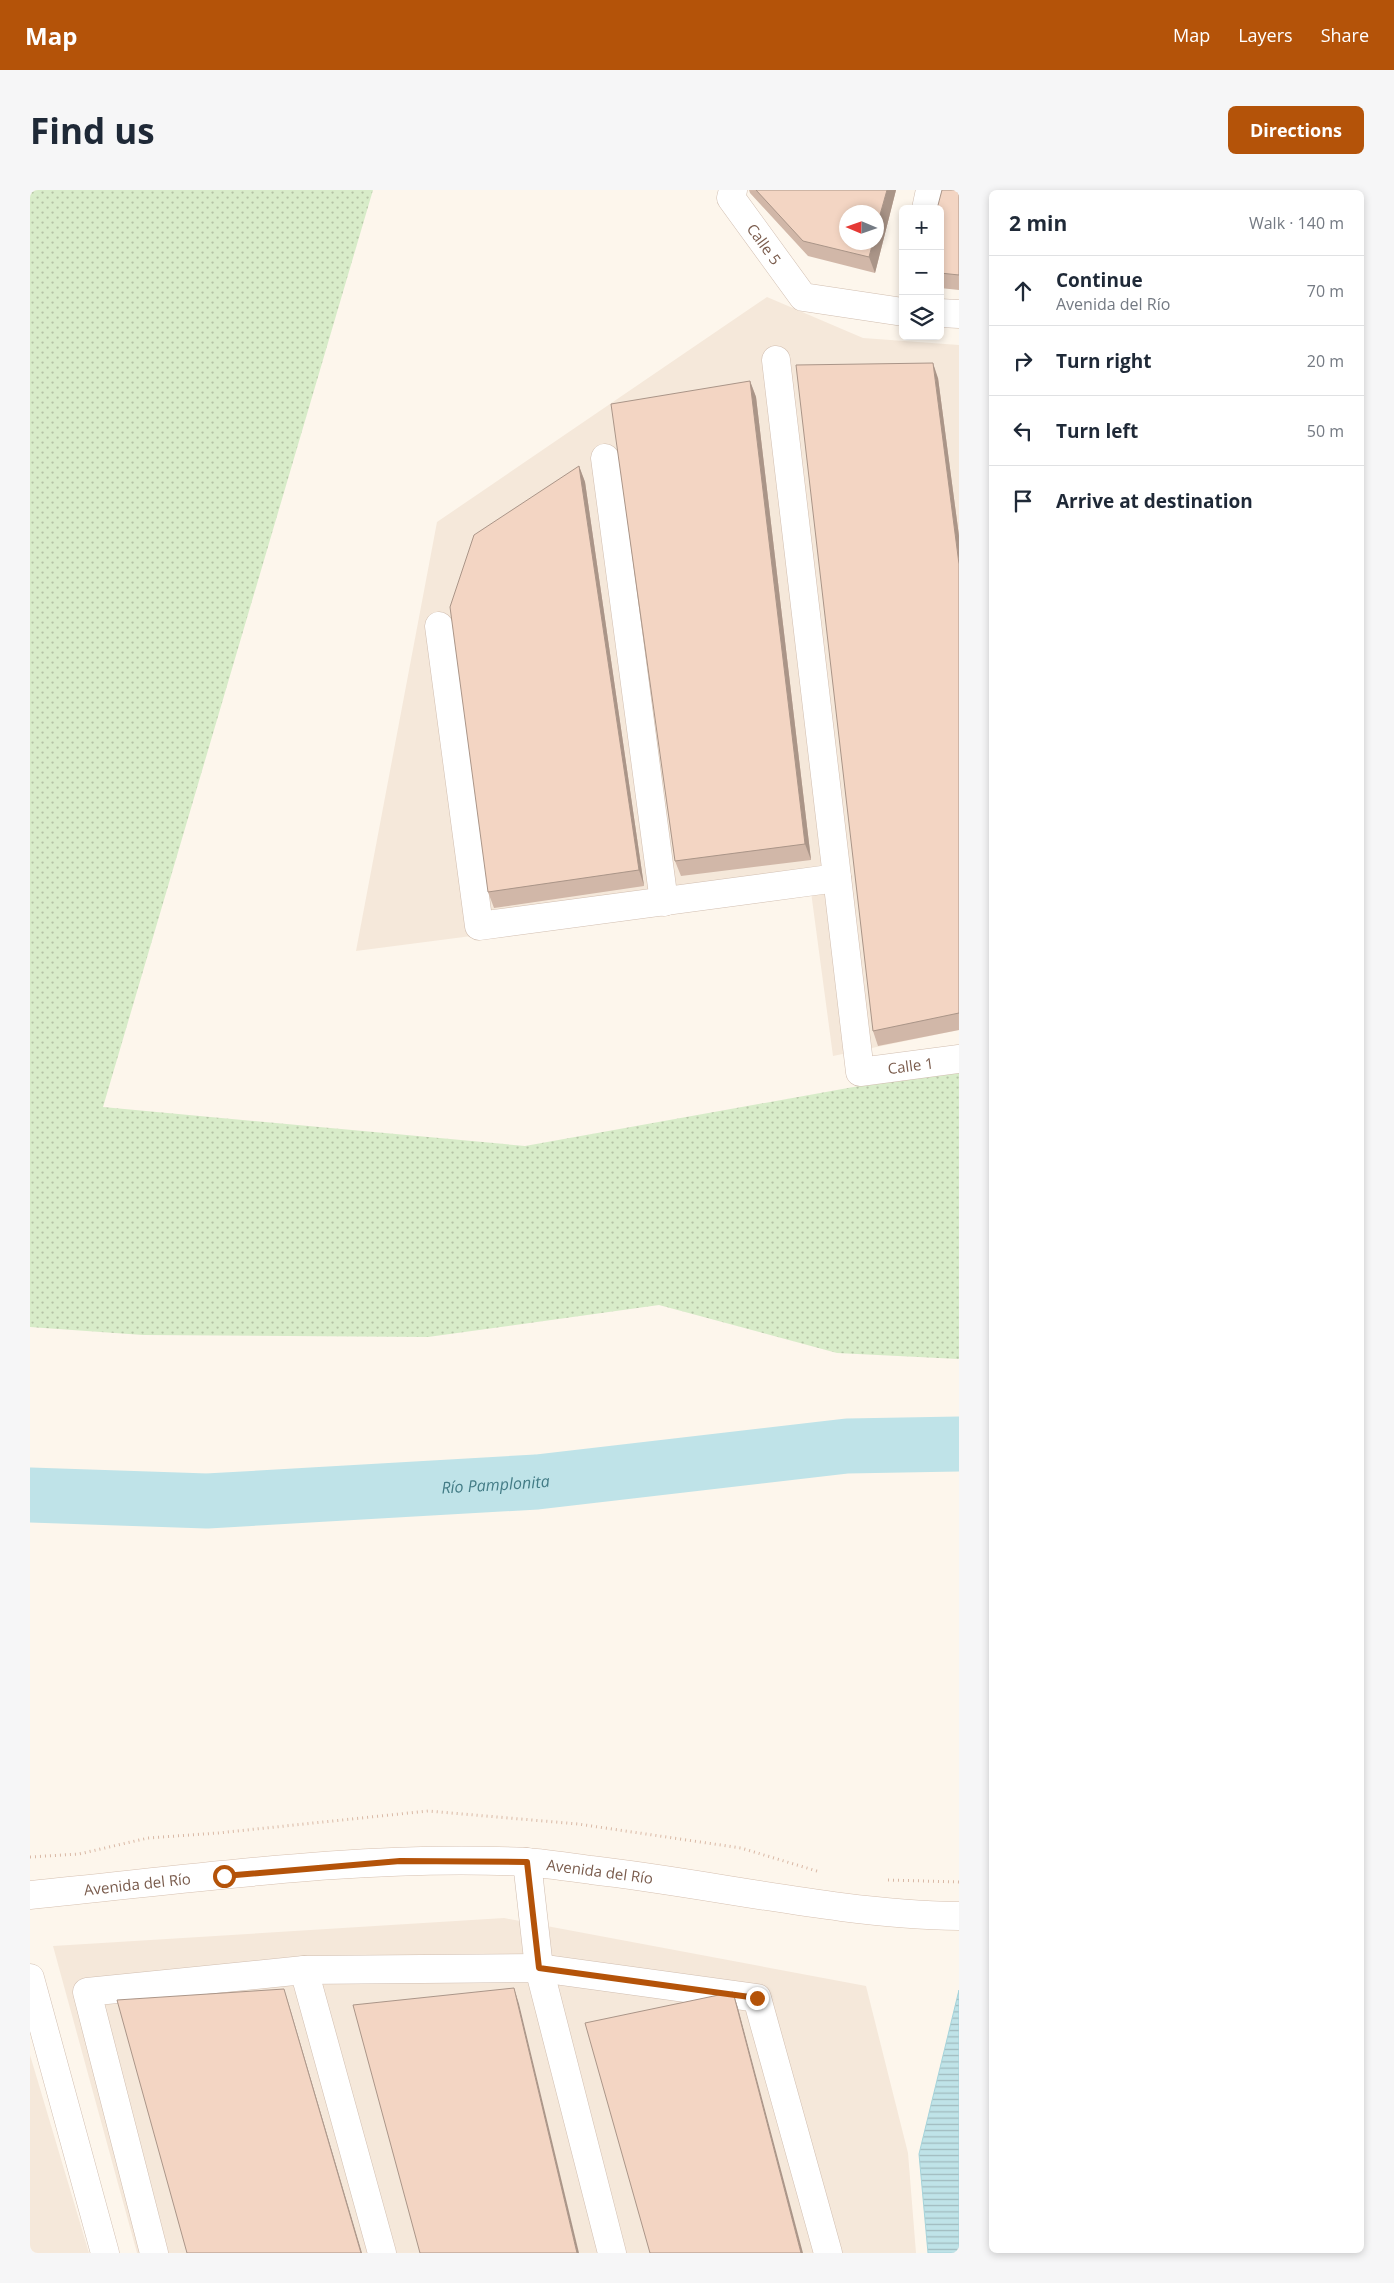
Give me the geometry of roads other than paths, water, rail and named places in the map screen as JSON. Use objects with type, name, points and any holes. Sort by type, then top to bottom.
[{"type":"street","name":"Calle 5","points":[[733,190],[731,198],[803,297],[899,309]]},
{"type":"street","points":[[927,205],[930,190]]},
{"type":"street","points":[[944,313],[959,314]]},
{"type":"street","points":[[439,626],[479,926],[837,878],[776,360]]},
{"type":"street","points":[[605,458],[664,902]]},
{"type":"street","name":"Calle 1","points":[[837,878],[860,1072],[959,1059]]},
{"type":"street","name":"Avenida del Río","points":[[30,1895],[400,1861],[527,1862],[618,1873],[851,1907],[924,1915],[959,1916]]},
{"type":"street","points":[[527,1862],[539,1968],[612,2253]]},
{"type":"street","points":[[154,2253],[88,1992],[304,1970],[539,1968],[757,1998],[828,2253]]},
{"type":"street","points":[[304,1970],[382,2253]]},
{"type":"street","points":[[30,1978],[105,2253]]},
{"type":"water","points":[[959,1990],[959,2253],[928,2253],[919,2154]]},
{"type":"waterway","name":"Río Pamplonita","points":[[30,1495],[207,1501],[537,1482],[847,1446],[959,1444]]}]
